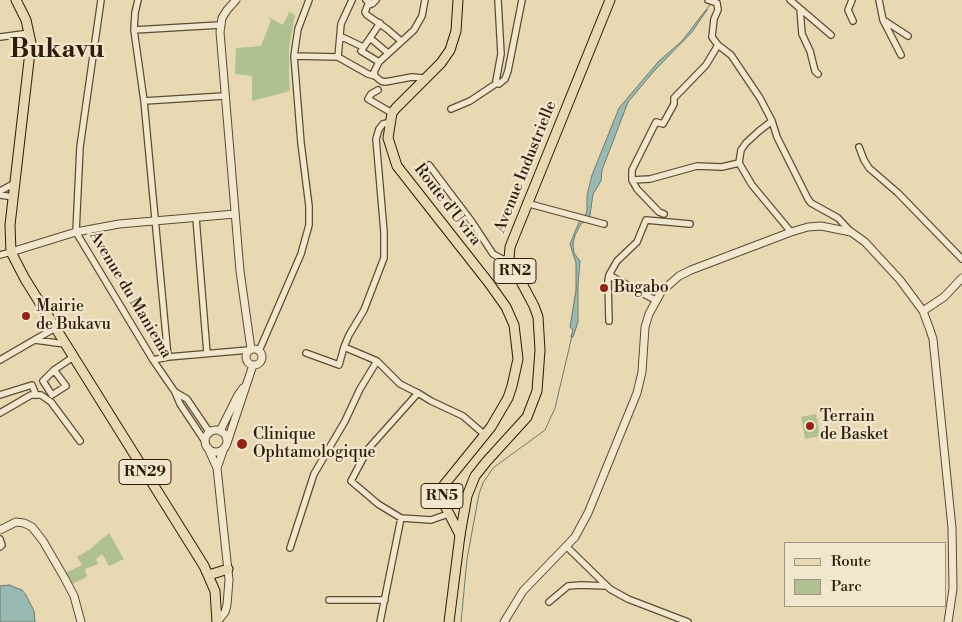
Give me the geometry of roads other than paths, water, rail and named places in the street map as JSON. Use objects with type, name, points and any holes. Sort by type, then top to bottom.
[{"type":"main road","name":"RN29","points":[[16,0],[22,10],[30,33],[30,54],[14,183],[10,225],[10,252],[55,328],[209,575],[215,591],[217,622]]},
{"type":"main road","points":[[392,117],[402,100],[441,63],[450,50],[456,31],[458,0]]},
{"type":"main road","name":"Avenue Industrielle","points":[[449,622],[467,496],[476,476],[487,461],[527,416],[537,391],[540,350],[538,317],[509,259],[510,247],[526,203],[610,0]]},
{"type":"main road","name":"Route d'Uvira","points":[[392,117],[388,138],[397,166],[490,283],[506,307],[514,325],[518,359],[512,386],[496,420],[444,486],[443,502],[460,535]]},
{"type":"main road","points":[[209,575],[228,570]]},
{"type":"street","name":"Avenue du Maniema","points":[[101,0],[80,147],[76,232],[153,360],[176,392],[180,404],[207,445]]},
{"type":"street","points":[[138,0],[134,30],[144,101],[168,357]]},
{"type":"street","points":[[236,0],[227,10],[220,25],[224,96],[243,294],[253,350]]},
{"type":"street","points":[[153,360],[207,353],[253,350],[262,354],[262,360],[258,365],[252,365],[246,360],[246,355],[253,350],[301,254],[309,226],[309,206],[301,143],[294,56],[298,29],[309,0]]},
{"type":"street","points":[[338,58],[341,24],[352,0]]},
{"type":"street","points":[[376,0],[372,4],[368,2],[365,12],[401,41]]},
{"type":"street","points":[[375,76],[374,72],[378,62],[414,30],[418,24],[425,0]]},
{"type":"street","points":[[497,84],[496,78],[502,54],[498,0]]},
{"type":"street","points":[[451,109],[470,101],[497,84],[502,83],[508,71],[522,0]]},
{"type":"street","points":[[708,0],[717,3],[718,10],[714,19],[712,37],[718,45],[727,51],[749,80],[772,121],[777,137],[811,203],[838,218],[851,232],[865,242],[883,261],[923,311],[932,339],[952,528],[953,589],[948,622]]},
{"type":"street","points":[[790,0],[831,35]]},
{"type":"street","points":[[852,0],[848,10],[853,22]]},
{"type":"street","points":[[879,0],[883,20],[901,55]]},
{"type":"street","points":[[800,8],[802,34],[810,51],[815,71],[818,74]]},
{"type":"street","points":[[883,20],[908,36]]},
{"type":"street","points":[[378,62],[361,51],[380,24]]},
{"type":"street","points":[[134,30],[220,25]]},
{"type":"street","points":[[0,37],[30,33]]},
{"type":"street","points":[[340,36],[363,47]]},
{"type":"street","points":[[370,38],[388,53]]},
{"type":"street","points":[[664,214],[659,212],[643,196],[632,180],[632,170],[656,122],[663,124],[674,104],[674,98],[706,65],[718,45]]},
{"type":"street","points":[[294,56],[338,58],[386,82],[412,77],[424,78]]},
{"type":"street","points":[[306,353],[339,365],[349,335],[364,310],[384,258],[384,232],[376,139],[379,129],[392,117],[375,102],[368,100],[371,94],[378,90]]},
{"type":"street","points":[[144,101],[224,96]]},
{"type":"street","points":[[772,121],[746,143],[741,150],[739,163],[752,185],[791,232]]},
{"type":"street","points":[[858,147],[869,168],[898,193],[962,259]]},
{"type":"street","points":[[632,180],[650,179],[697,166],[722,166],[739,163]]},
{"type":"street","points":[[429,165],[494,254],[502,259],[509,259]]},
{"type":"street","points":[[0,191],[14,183]]},
{"type":"street","points":[[0,195],[13,197]]},
{"type":"street","points":[[526,203],[604,224]]},
{"type":"street","points":[[0,255],[76,232],[120,224],[236,214]]},
{"type":"street","points":[[196,218],[207,353]]},
{"type":"street","points":[[609,321],[609,275],[617,261],[638,242],[646,220],[690,224]]},
{"type":"street","points":[[504,622],[523,591],[567,547],[582,527],[637,393],[642,372],[646,326],[649,314],[655,300],[668,284],[678,276],[691,270],[808,227],[822,226],[851,232]]},
{"type":"street","points":[[609,275],[655,300]]},
{"type":"street","points":[[923,311],[944,297],[962,278]]},
{"type":"street","points":[[0,360],[55,328]]},
{"type":"street","points":[[35,340],[65,344]]},
{"type":"street","points":[[344,347],[377,361],[400,384],[430,401],[463,416],[485,435]]},
{"type":"street","points":[[54,370],[73,357]]},
{"type":"street","points":[[290,548],[314,474],[345,421],[363,383],[377,361]]},
{"type":"street","points":[[217,468],[252,365]]},
{"type":"street","points":[[0,395],[32,385],[36,395]]},
{"type":"street","points":[[220,432],[238,394],[244,388]]},
{"type":"street","points":[[176,392],[186,399],[210,433]]},
{"type":"street","points":[[418,393],[378,436],[368,449],[351,479],[352,483],[378,504],[401,518],[431,520],[448,514]]},
{"type":"street","points":[[0,413],[31,395],[46,398],[80,441]]},
{"type":"street","points":[[217,622],[225,612],[227,605],[229,591],[228,570],[217,468],[206,438],[210,433],[220,432],[226,437],[226,446]]},
{"type":"street","points":[[207,445],[212,451],[218,452],[226,446]]},
{"type":"street","points":[[380,622],[401,518]]},
{"type":"street","points":[[0,530],[16,522],[32,527],[43,541],[74,596],[81,622]]},
{"type":"street","points":[[0,539],[2,545],[0,547]]},
{"type":"street","points":[[567,547],[607,586],[628,599],[688,622]]},
{"type":"street","points":[[549,602],[568,586],[581,584],[607,586]]},
{"type":"street","points":[[329,600],[385,600]]},
{"type":"water","points":[[707,10],[692,32],[654,71],[628,102],[602,170],[601,181],[593,194],[590,215],[581,224],[575,235],[574,253],[580,261],[578,322],[573,337],[571,337],[573,330],[570,327],[576,290],[576,263],[570,244],[579,222],[587,211],[587,195],[592,175],[619,108],[659,61],[682,41]]},
{"type":"water","points":[[9,585],[22,590],[26,595],[34,611],[35,622],[0,622],[0,586]]},
{"type":"waterway","points":[[705,12],[711,3]]},
{"type":"waterway","points":[[461,622],[467,559],[479,494],[483,483],[493,468],[545,430],[555,408],[572,336]]},
{"type":"place","name":"Bugabo","points":[[604,288]]},
{"type":"place","name":"Mairie de Bukavu","points":[[26,316]]},
{"type":"place","name":"Terrain de Basket","points":[[810,426]]},
{"type":"place","name":"Clinique Ophtamologique","points":[[242,444]]},
{"type":"district","name":"Bukavu","points":[[57,51]]}]
